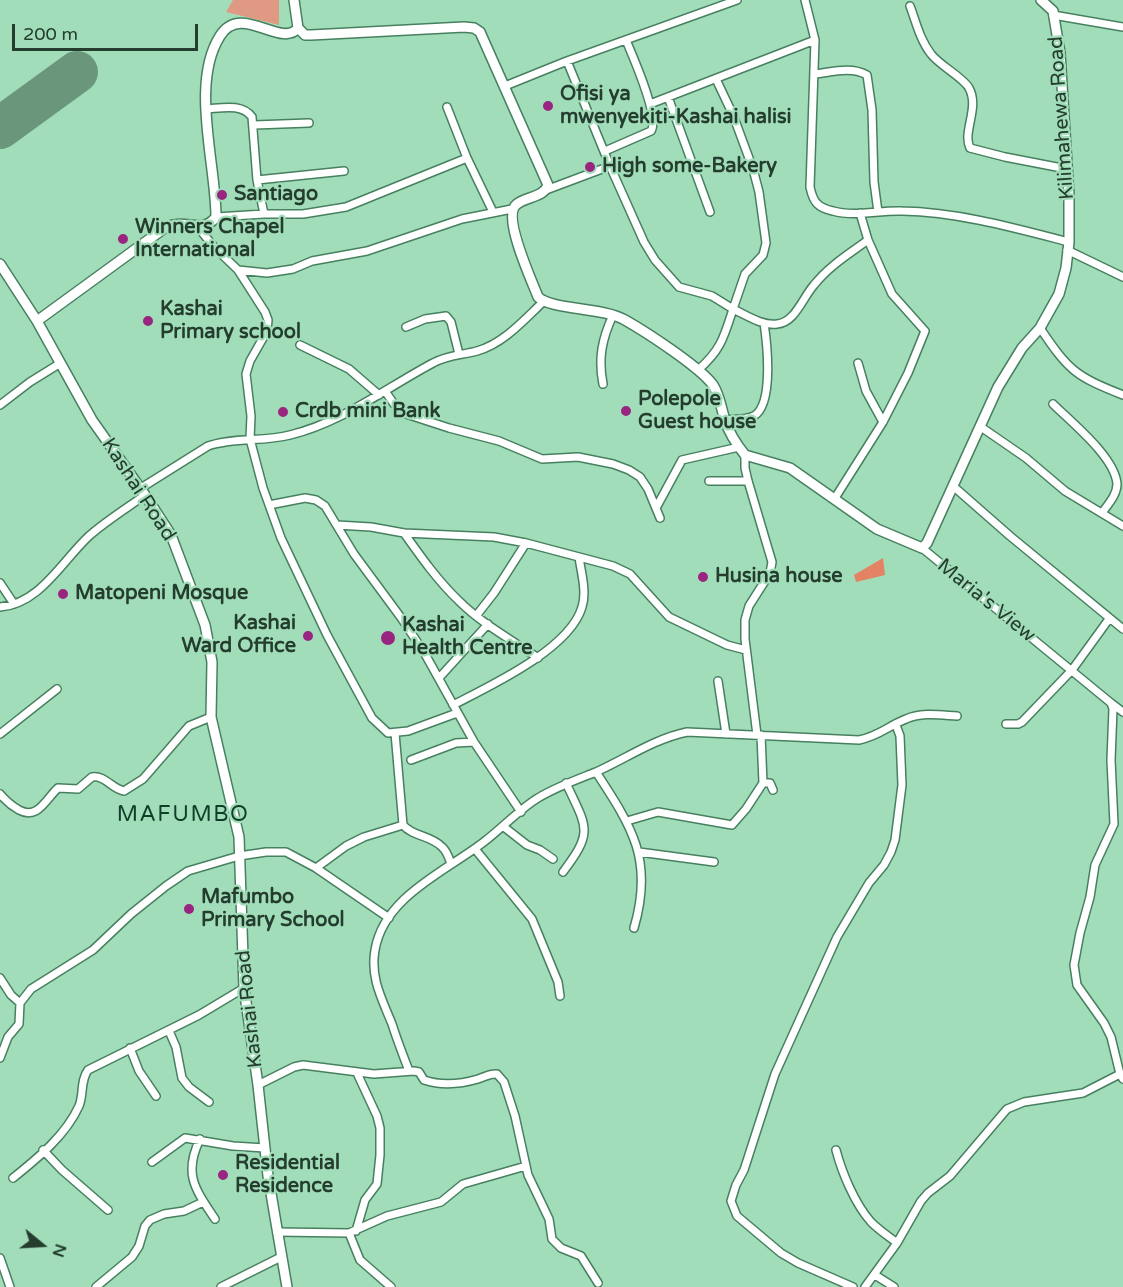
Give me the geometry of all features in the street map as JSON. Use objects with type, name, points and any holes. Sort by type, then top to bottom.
[{"type":"street","points":[[294,0],[298,28],[305,35],[453,27],[474,28],[480,32],[546,177],[548,185],[546,190]]},
{"type":"street","points":[[505,86],[567,61],[737,0]]},
{"type":"street","points":[[805,0],[815,39],[810,187],[812,200],[820,207],[835,212],[901,211],[954,216],[1014,228],[1068,246],[1123,277]]},
{"type":"street","name":"Kilimahewa Road","points":[[922,549],[927,543],[1010,366],[1040,328],[1059,294],[1066,268],[1067,169],[1060,53],[1053,11],[1041,0]]},
{"type":"street","points":[[910,6],[920,35],[931,54],[969,86],[973,99],[973,115],[967,142],[970,148],[1067,169]]},
{"type":"street","points":[[1053,15],[1123,27]]},
{"type":"street","points":[[216,217],[206,109],[207,70],[211,54],[223,31],[233,24],[244,23],[290,34],[298,28]]},
{"type":"street","points":[[650,104],[815,39]]},
{"type":"street","points":[[605,151],[651,130],[654,123],[650,104],[626,40]]},
{"type":"street","points":[[567,61],[644,242],[665,273],[679,287],[712,296],[733,309],[764,323],[775,325],[783,323],[793,315],[823,274],[868,240]]},
{"type":"street","points":[[815,74],[858,70],[867,75],[872,111],[874,182],[878,212]]},
{"type":"street","points":[[699,370],[716,354],[721,345],[745,274],[763,255],[766,243],[759,192],[753,169],[734,115],[716,79]]},
{"type":"street","points":[[668,97],[710,212]]},
{"type":"street","points":[[447,107],[467,158],[493,212]]},
{"type":"street","points":[[206,109],[243,109],[248,111],[252,117],[257,180],[264,214]]},
{"type":"street","points":[[254,125],[309,123]]},
{"type":"street","points":[[37,321],[166,227],[176,223],[208,225],[216,217],[303,214],[346,207],[467,158]]},
{"type":"street","points":[[237,270],[267,273],[293,269],[312,261],[367,251],[462,219],[512,209],[517,204],[546,190],[610,166]]},
{"type":"street","points":[[257,180],[344,171]]},
{"type":"street","points":[[512,209],[511,216],[518,245],[538,297],[543,302],[613,315],[625,320],[699,370],[713,385],[725,420],[739,447],[746,455],[745,468],[748,481],[770,553],[772,568],[749,606],[745,620],[746,650],[759,735],[763,783],[732,825],[657,812],[627,821]]},
{"type":"street","points":[[835,498],[883,422],[908,373],[925,331],[892,294],[868,240],[860,213]]},
{"type":"street","points":[[197,226],[214,248],[237,270],[268,320],[267,331],[250,361],[246,374],[251,416],[250,440],[280,538],[357,691],[372,718],[388,733],[408,731],[457,713]]},
{"type":"street","name":"Kashai Road","points":[[0,264],[37,321],[92,420],[143,491],[171,535],[205,625],[212,662],[211,717],[239,837],[244,988],[277,1232],[287,1287]]},
{"type":"street","points":[[0,607],[14,604],[40,590],[90,535],[143,491],[208,446],[219,442],[288,436],[318,426],[382,393],[435,361],[477,351],[499,340],[543,302]]},
{"type":"street","points":[[603,384],[601,350],[603,338],[613,315]]},
{"type":"street","points":[[406,327],[425,319],[446,316],[452,322],[459,354]]},
{"type":"street","points":[[725,420],[751,417],[760,410],[765,392],[767,369],[764,323]]},
{"type":"street","points":[[1040,328],[1070,368],[1089,382],[1123,395]]},
{"type":"street","points":[[300,345],[349,369],[406,414],[499,441],[542,459],[578,457],[613,464],[628,470],[640,477],[660,518]]},
{"type":"street","points":[[858,363],[866,391],[883,422]]},
{"type":"street","points":[[0,405],[59,364]]},
{"type":"street","points":[[1053,404],[1104,456],[1113,469],[1117,484],[1115,494],[1102,513]]},
{"type":"street","points":[[981,427],[1026,458],[1065,491],[1123,526]]},
{"type":"street","points":[[656,508],[682,460],[739,447]]},
{"type":"street","name":"Maria's View","points":[[746,455],[790,468],[878,528],[922,549],[1123,712]]},
{"type":"street","points":[[709,481],[748,481]]},
{"type":"street","points":[[953,486],[994,523],[1123,629]]},
{"type":"street","points":[[269,505],[310,498],[325,506],[354,554],[402,619],[439,678],[474,742],[521,812]]},
{"type":"street","points":[[337,525],[371,527],[404,533],[494,537],[621,568],[630,574],[669,617],[727,645],[746,650]]},
{"type":"street","points":[[404,533],[434,574],[476,616],[538,658]]},
{"type":"street","points":[[476,616],[494,593],[526,543]]},
{"type":"street","points":[[453,705],[538,658],[555,644],[577,617],[582,607],[584,595],[579,557]]},
{"type":"street","points":[[0,583],[14,604]]},
{"type":"street","points":[[1006,723],[1022,722],[1072,670],[1109,619]]},
{"type":"street","points":[[439,678],[488,624]]},
{"type":"street","points":[[718,681],[726,734]]},
{"type":"street","points":[[0,734],[57,689]]},
{"type":"street","points":[[865,1287],[897,1243],[921,1201],[950,1176],[1006,1108],[1024,1102],[1083,1093],[1121,1077],[1111,1037],[1104,1023],[1077,985],[1074,965],[1095,865],[1114,824],[1112,760],[1114,714],[1111,703]]},
{"type":"street","points":[[409,1071],[376,985],[373,966],[375,947],[389,918],[414,890],[476,849],[534,800],[669,736],[696,731],[859,740],[873,737],[903,720],[921,714],[957,716]]},
{"type":"street","points":[[2,799],[27,814],[35,813],[57,788],[78,789],[89,779],[97,776],[123,791],[143,778],[189,726],[211,717]]},
{"type":"street","points":[[853,1287],[798,1263],[782,1252],[736,1216],[731,1201],[744,1170],[775,1074],[837,937],[869,883],[884,865],[891,852],[897,830],[902,785],[900,736],[896,725]]},
{"type":"street","points":[[395,733],[403,825],[411,832],[438,843],[446,852],[451,864]]},
{"type":"street","points":[[411,760],[456,743],[474,742]]},
{"type":"street","points":[[596,772],[627,821],[639,852],[642,894],[634,928]]},
{"type":"street","points":[[563,872],[578,852],[585,832],[580,814],[566,783]]},
{"type":"street","points":[[763,783],[770,783],[773,790]]},
{"type":"street","points":[[316,868],[346,846],[364,837],[403,825]]},
{"type":"street","points":[[504,827],[519,840],[553,859]]},
{"type":"street","points":[[476,849],[532,919],[558,982],[560,996]]},
{"type":"street","points":[[0,1058],[4,1045],[19,1024],[20,1003],[31,989],[93,950],[166,886],[188,871],[239,856],[286,852],[316,868],[389,918]]},
{"type":"street","points":[[639,852],[714,862]]},
{"type":"street","points":[[0,978],[11,995],[20,1003]]},
{"type":"street","points":[[14,1178],[65,1129],[81,1102],[83,1079],[88,1070],[169,1031],[244,988]]},
{"type":"street","points":[[169,1031],[177,1053],[182,1078],[189,1087],[209,1102]]},
{"type":"street","points":[[130,1048],[139,1071],[156,1096]]},
{"type":"street","points":[[258,1085],[294,1067],[303,1065],[374,1074],[419,1072],[424,1080],[445,1085],[478,1079],[493,1073],[500,1076],[515,1116],[531,1184],[549,1219],[552,1239],[561,1248],[581,1256],[598,1283]]},
{"type":"street","points":[[357,1072],[377,1116],[380,1128],[380,1155],[377,1184],[365,1200],[353,1232],[360,1260],[391,1287]]},
{"type":"street","points":[[152,1162],[182,1139],[200,1139],[233,1146],[265,1148]]},
{"type":"street","points":[[200,1139],[191,1172],[203,1202],[215,1219]]},
{"type":"street","points":[[44,1150],[62,1170],[108,1210]]},
{"type":"street","points":[[836,1150],[840,1168],[867,1216],[897,1243]]},
{"type":"street","points":[[277,1232],[353,1232],[387,1216],[441,1202],[463,1184],[526,1166]]},
{"type":"street","points":[[96,1287],[132,1257],[139,1246],[145,1226],[150,1220],[203,1202]]},
{"type":"street","points":[[221,1287],[281,1257]]},
{"type":"street","points":[[0,1258],[10,1287]]},
{"type":"street","points":[[875,1275],[894,1287]]},
{"type":"shaded area","points":[[233,0],[279,0],[279,25],[226,12]]},
{"type":"shaded area","points":[[883,558],[885,575],[856,582],[854,575]]},
{"type":"runway","points":[[0,128],[77,72]]},
{"type":"place","name":"Ofisi ya mwenyekiti-Kashai halisi","points":[[548,106]]},
{"type":"place","name":"High some-Bakery","points":[[590,167]]},
{"type":"place","name":"Santiago","points":[[222,195]]},
{"type":"place","name":"Winners Chapel International","points":[[123,239]]},
{"type":"place","name":"Kashai Primary school","points":[[148,321]]},
{"type":"place","name":"Polepole Guest house","points":[[626,411]]},
{"type":"place","name":"Crdb mini Bank","points":[[283,412]]},
{"type":"place","name":"Husina house","points":[[703,577]]},
{"type":"place","name":"Matopeni Mosque","points":[[63,594]]},
{"type":"place","name":"Kashai Ward Office","points":[[308,636]]},
{"type":"place","name":"Kashai Health Centre","points":[[388,638]]},
{"type":"place","name":"Mafumbo Primary School","points":[[189,909]]},
{"type":"place","name":"Residential Residence","points":[[223,1175]]},
{"type":"district","name":"MAFUMBO","points":[[183,815]]}]
